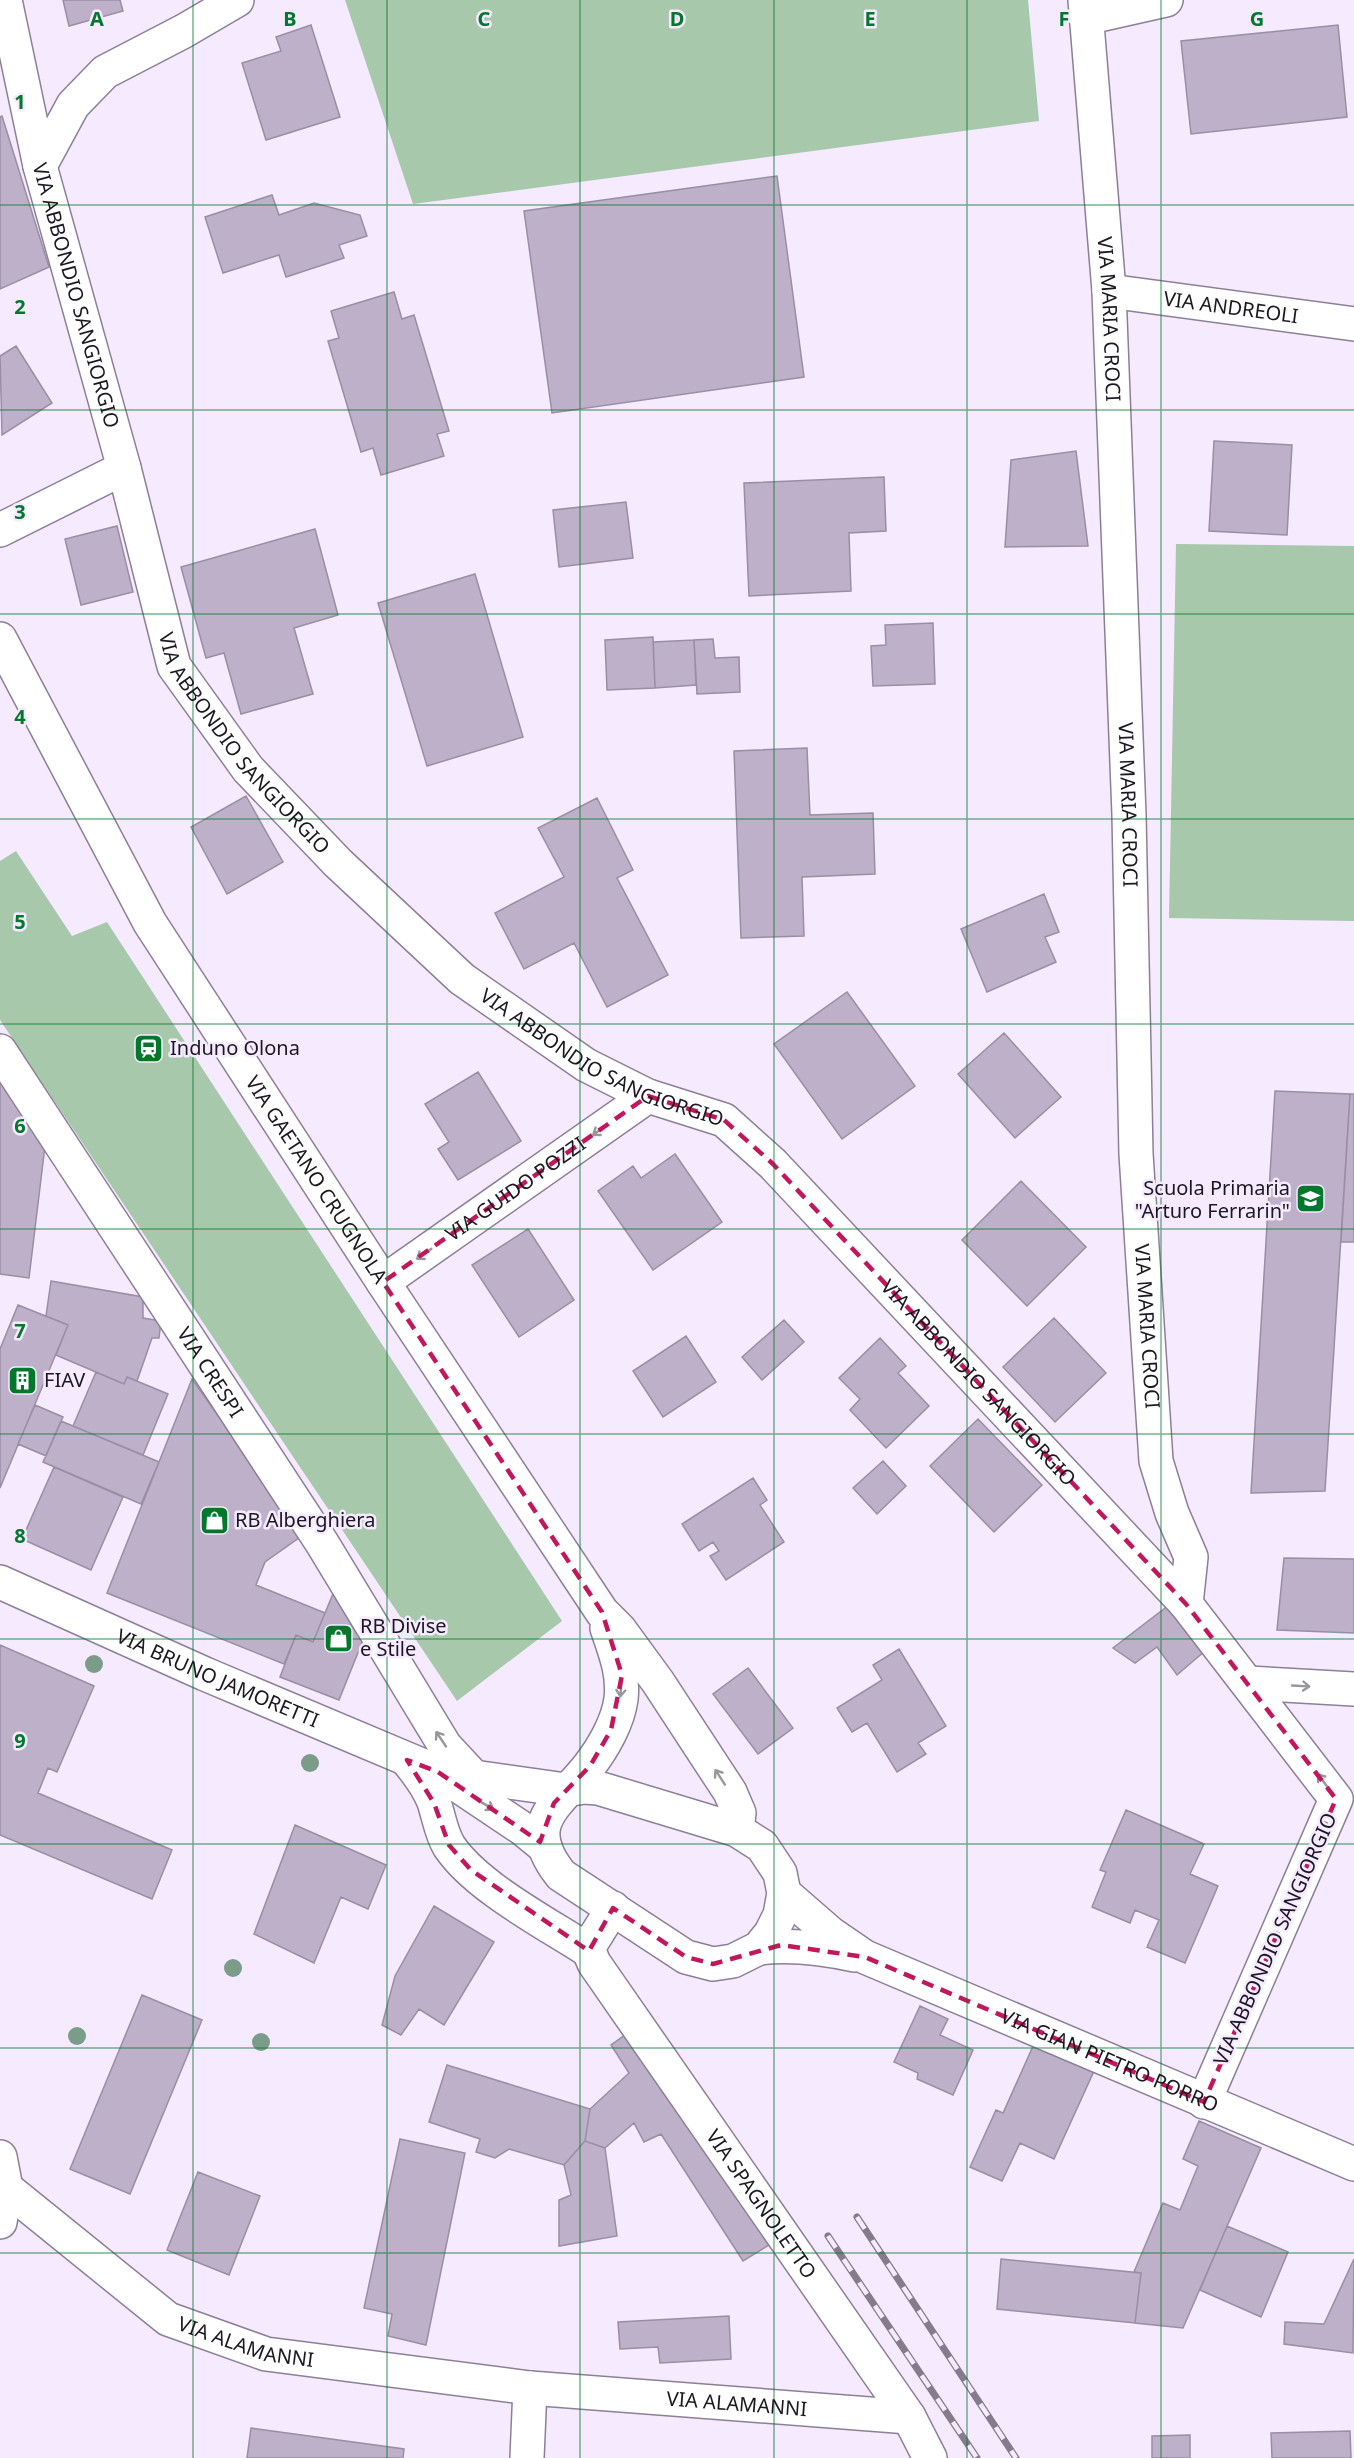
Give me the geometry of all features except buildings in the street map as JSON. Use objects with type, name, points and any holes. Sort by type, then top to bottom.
[{"type":"street","name":"VIA ABBONDIO SANGIORGIO","points":[[5,0],[40,166],[124,468],[174,666],[248,769],[338,863],[462,979],[586,1065],[648,1096],[724,1120],[773,1164],[1186,1604],[1336,1799],[1204,2102]]},
{"type":"street","points":[[40,166],[73,105],[105,72],[184,31],[237,0]]},
{"type":"street","points":[[1086,9],[1166,0]]},
{"type":"street","name":"VIA MARIA CROCI","points":[[1086,9],[1109,291],[1129,815],[1136,1154],[1156,1461],[1173,1513],[1191,1557],[1186,1604]]},
{"type":"street","name":"VIA ANDREOLI","points":[[1109,291],[1354,324]]},
{"type":"street","points":[[0,530],[124,468]]},
{"type":"street","name":"VIA GAETANO CRUGNOLA","points":[[0,639],[150,923],[383,1282],[602,1612],[620,1630],[658,1682],[730,1792],[739,1813],[737,1830]]},
{"type":"street","name":"VIA CRESPI","points":[[0,1051],[322,1543],[445,1746],[472,1775]]},
{"type":"street","name":"VIA GUIDO POZZI","points":[[383,1282],[648,1096]]},
{"type":"street","name":"VIA BRUNO JAMORETTI","points":[[0,1582],[205,1674],[438,1772],[545,1846],[561,1875],[686,1957],[713,1964],[733,1961],[759,1948],[771,1933],[780,1915],[784,1893],[780,1873],[762,1846],[737,1830],[598,1788],[584,1787],[566,1790],[438,1772]]},
{"type":"street","name":"VIA GAETANO CRUGNOLA","points":[[566,1790],[590,1766],[611,1730],[620,1702],[622,1675],[602,1612]]},
{"type":"street","points":[[1248,1683],[1354,1689]]},
{"type":"street","points":[[393,1754],[399,1744],[411,1733],[416,1718],[415,1698]]},
{"type":"street","name":"VIA SPAGNOLETTO","points":[[393,1754],[418,1773],[434,1803],[437,1818],[449,1845],[471,1870],[497,1891],[590,1951],[594,1963],[909,2417],[930,2458]]},
{"type":"street","points":[[545,1846],[542,1833],[546,1819],[554,1803],[566,1790]]},
{"type":"street","name":"VIA GIAN PIETRO PORRO","points":[[784,1893],[830,1933],[865,1957],[1354,2164]]},
{"type":"street","points":[[590,1951],[594,1937],[613,1908]]},
{"type":"street","name":"VIA GIAN PIETRO PORRO","points":[[759,1948],[781,1945],[803,1946],[865,1957]]},
{"type":"street","points":[[0,2222],[3,2173]]},
{"type":"street","name":"VIA ALAMANNI","points":[[3,2173],[168,2319],[266,2354],[530,2388],[909,2417]]},
{"type":"street","points":[[527,2458],[530,2388]]},
{"type":"highlighted area","points":[[648,1096],[724,1120],[773,1164],[1186,1604],[1336,1799],[1204,2102],[865,1957],[781,1945],[713,1964],[686,1957],[613,1908],[589,1951],[471,1870],[449,1845],[434,1803],[407,1760],[438,1772],[540,1842],[554,1803],[590,1766],[611,1730],[622,1675],[602,1612],[383,1282]]},
{"type":"green space","points":[[345,0],[1028,0],[1039,121],[413,204]]},
{"type":"green space","points":[[1176,544],[1354,546],[1354,921],[1169,918]]},
{"type":"green space","points":[[16,851],[72,936],[107,922],[562,1621],[457,1701],[0,1020],[0,861]]},
{"type":"railway","points":[[857,2217],[1016,2458]]},
{"type":"railway","points":[[828,2236],[977,2458]]},
{"type":"place","name":"Induno Olona","points":[[149,1048]]},
{"type":"place","name":"Scuola Primaria \"Arturo Ferrarin\"","points":[[1311,1199]]},
{"type":"place","name":"FIAV","points":[[23,1380]]},
{"type":"place","name":"RB Alberghiera","points":[[214,1520]]},
{"type":"place","name":"RB Divise e Stile","points":[[339,1638]]}]
